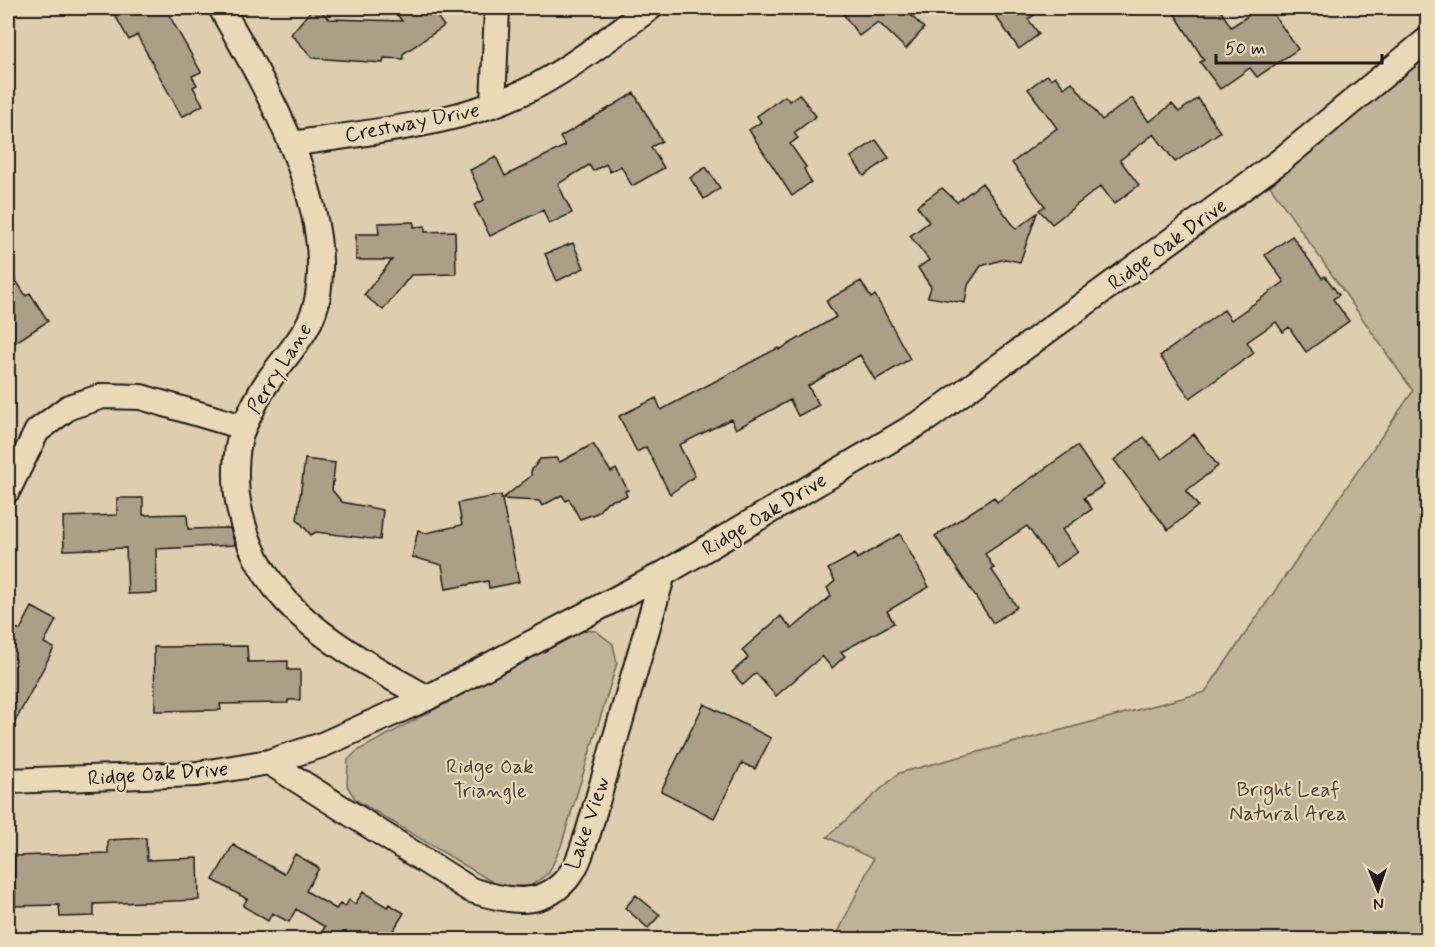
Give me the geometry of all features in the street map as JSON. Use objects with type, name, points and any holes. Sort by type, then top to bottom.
[{"type":"street","name":"Perry Lane","points":[[220,8],[243,46],[291,144],[314,214],[321,258],[318,297],[304,333],[265,384],[243,428],[235,478],[240,519],[255,560],[286,604],[323,635],[427,698]]},
{"type":"street","points":[[493,105],[496,8]]},
{"type":"street","name":"Crestway Drive","points":[[291,144],[435,121],[493,105],[536,86],[574,64],[650,8]]},
{"type":"street","name":"Ridge Oak Drive","points":[[8,780],[197,774],[269,762],[322,745],[427,698],[663,574],[928,418],[1281,161],[1428,39]]},
{"type":"street","points":[[8,490],[37,431],[69,407],[103,396],[141,397],[243,428]]},
{"type":"street","name":"Lake View","points":[[269,762],[471,890],[501,900],[534,901],[556,888],[573,872],[577,862],[588,832],[663,574]]},
{"type":"green space","name":"Bright Leaf Natural Area","points":[[1427,54],[1427,939],[835,939],[873,859],[827,837],[899,773],[1205,692],[1413,391],[1270,186]]},
{"type":"green space","name":"Ridge Oak Triangle","points":[[582,630],[596,631],[613,644],[617,663],[561,846],[549,873],[530,886],[499,886],[356,800],[347,786],[348,760],[357,751]]},
{"type":"building","points":[[111,8],[165,8],[201,72],[192,76],[197,85],[193,87],[203,105],[182,117],[137,35],[129,40]]},
{"type":"building","points":[[313,8],[318,8],[329,19],[402,21],[392,8],[431,8],[444,26],[403,54],[403,59],[384,58],[383,63],[313,58],[291,34]]},
{"type":"building","points":[[839,8],[903,8],[924,28],[906,49],[878,22],[859,36]]},
{"type":"building","points":[[990,8],[1045,8],[1028,19],[1039,34],[1019,49]]},
{"type":"building","points":[[1171,8],[1219,8],[1231,27],[1260,8],[1269,8],[1298,49],[1257,77],[1250,68],[1220,89],[1200,62],[1204,60]]},
{"type":"building","points":[[1047,75],[1051,79],[1055,76],[1064,88],[1072,82],[1102,120],[1132,98],[1149,122],[1172,104],[1179,112],[1198,98],[1220,132],[1175,162],[1154,134],[1120,160],[1139,185],[1114,204],[1101,186],[1052,224],[1039,210],[1045,206],[1012,163],[1057,128],[1028,89]]},
{"type":"building","points":[[634,93],[662,141],[651,147],[664,168],[632,186],[621,166],[610,172],[606,164],[593,171],[589,165],[558,184],[572,213],[549,224],[543,210],[490,236],[474,205],[484,200],[470,170],[496,157],[505,176],[565,146],[560,137]]},
{"type":"building","points":[[799,94],[816,116],[794,133],[798,138],[790,144],[806,167],[804,169],[811,182],[792,196],[749,130],[761,122],[757,116],[785,96],[789,101]]},
{"type":"building","points":[[876,140],[889,158],[864,176],[851,157]]},
{"type":"building","points":[[706,167],[720,188],[704,199],[690,178]]},
{"type":"building","points":[[982,183],[1016,229],[1037,213],[1020,262],[1005,259],[981,266],[968,285],[965,303],[928,297],[931,287],[918,268],[929,260],[910,236],[929,222],[917,206],[942,188],[957,202]]},
{"type":"building","points":[[414,222],[414,227],[425,226],[425,232],[455,231],[456,274],[411,275],[383,310],[364,295],[392,260],[356,260],[356,234],[379,234],[378,223]]},
{"type":"building","points":[[1292,236],[1322,278],[1325,276],[1339,295],[1333,299],[1349,321],[1306,352],[1289,327],[1283,332],[1276,322],[1247,342],[1254,353],[1190,398],[1160,356],[1224,310],[1231,320],[1284,282],[1265,255]]},
{"type":"building","points":[[573,243],[584,268],[557,281],[545,254]]},
{"type":"building","points":[[8,268],[26,296],[30,293],[48,321],[16,342],[8,330]]},
{"type":"building","points":[[861,281],[871,298],[875,295],[910,359],[875,380],[860,355],[808,386],[819,405],[798,416],[790,400],[736,429],[731,419],[679,445],[695,476],[670,494],[646,447],[637,452],[619,416],[656,398],[661,410],[778,348],[779,350],[836,317],[826,301]]},
{"type":"building","points":[[1194,434],[1218,466],[1186,491],[1198,506],[1168,530],[1114,460],[1144,437],[1162,459]]},
{"type":"building","points":[[593,444],[611,472],[616,469],[628,490],[625,491],[627,496],[607,502],[597,513],[580,519],[569,499],[566,501],[562,495],[542,506],[539,501],[502,499],[531,476],[531,471],[540,459],[556,458],[560,462]]},
{"type":"building","points":[[1077,446],[1104,485],[1084,498],[1092,509],[1062,530],[1078,552],[1056,567],[1027,526],[985,554],[994,568],[991,569],[1017,607],[993,623],[935,536],[994,497],[997,502]]},
{"type":"building","points":[[305,459],[335,463],[332,490],[342,502],[383,510],[380,540],[316,532],[311,535],[297,519]]},
{"type":"building","points":[[501,495],[519,582],[489,588],[488,581],[446,589],[442,565],[412,557],[418,530],[426,533],[462,525],[458,503]]},
{"type":"building","points":[[117,498],[143,498],[143,515],[187,514],[188,529],[230,528],[235,545],[156,549],[157,593],[128,594],[126,548],[64,550],[63,517],[117,515]]},
{"type":"building","points":[[900,534],[929,587],[887,611],[894,623],[841,652],[845,656],[832,668],[822,656],[776,696],[756,673],[743,685],[732,672],[748,658],[742,650],[781,616],[792,629],[831,596],[827,588],[835,581],[828,569],[855,554],[857,559]]},
{"type":"building","points":[[32,607],[56,620],[44,643],[54,648],[8,735],[8,644],[16,628],[20,630]]},
{"type":"building","points":[[247,646],[248,662],[288,661],[288,670],[300,670],[300,700],[288,700],[288,703],[220,704],[221,710],[155,711],[154,647]]},
{"type":"building","points":[[704,704],[771,738],[755,769],[742,763],[714,818],[661,791]]},
{"type":"building","points":[[146,838],[147,860],[198,858],[199,900],[94,904],[94,916],[60,917],[59,905],[15,906],[14,856],[108,853],[108,840]]},
{"type":"building","points":[[233,845],[284,874],[295,854],[319,868],[306,891],[336,909],[340,904],[345,907],[349,900],[355,904],[363,892],[387,907],[389,904],[404,913],[388,939],[317,939],[325,927],[296,909],[289,922],[272,913],[268,921],[243,906],[247,899],[213,880]]},
{"type":"building","points":[[636,895],[660,915],[648,928],[625,908]]}]
